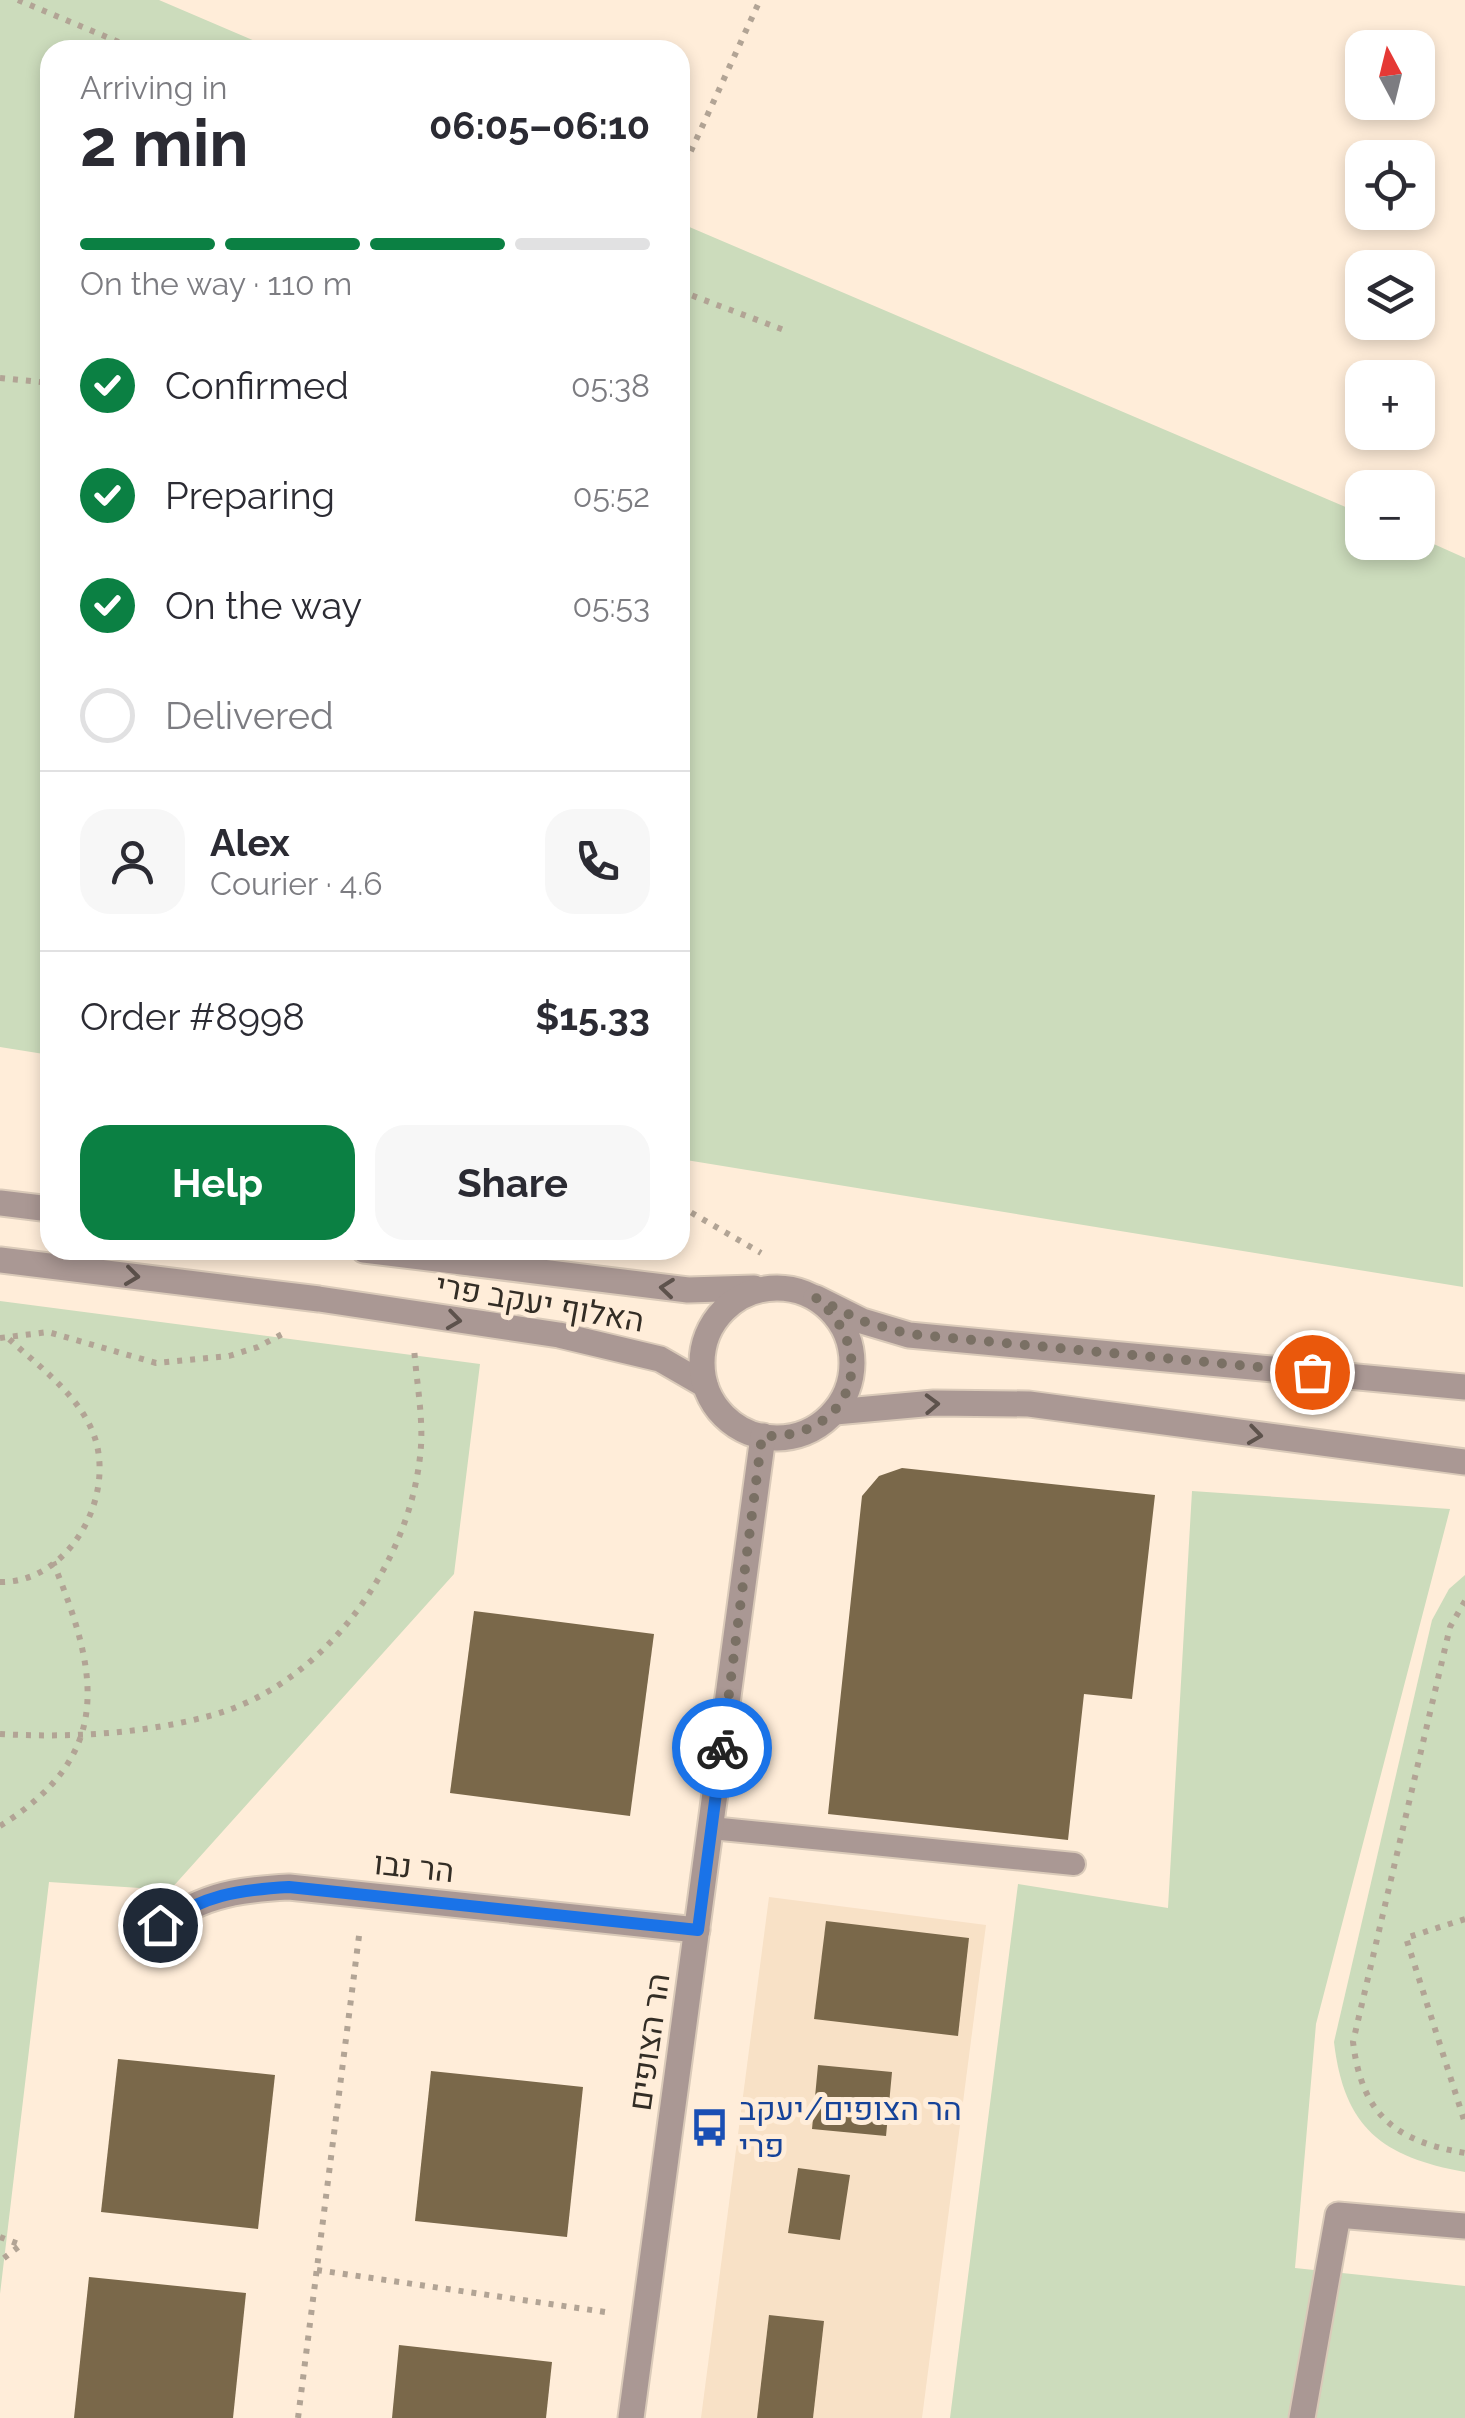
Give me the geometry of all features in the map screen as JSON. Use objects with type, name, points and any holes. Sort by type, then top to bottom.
[{"type":"street","points":[[0,1203],[40,1208]]},
{"type":"street","name":"האלוף יעקב פרי","points":[[0,1260],[411,1314],[630,1350],[660,1359],[705,1386]]},
{"type":"street","name":"האלוף יעקב פרי","points":[[445,1260],[688,1290],[764,1288]]},
{"type":"street","points":[[816,1298],[836,1315],[851,1351],[848,1389],[834,1412],[814,1428],[790,1437],[762,1436],[727,1419],[705,1386],[701,1360],[707,1334],[720,1313],[740,1297],[764,1288],[791,1288],[816,1298],[862,1321],[909,1334],[1465,1387]]},
{"type":"street","points":[[834,1412],[934,1403],[1029,1404],[1465,1462]]},
{"type":"street","name":"הר הצופים","points":[[632,2418],[762,1436]]},
{"type":"street","name":"הר נבו","points":[[136,1941],[184,1909],[231,1890],[289,1887],[698,1930]]},
{"type":"street","points":[[1302,2418],[1338,2215],[1465,2226]]},
{"type":"lane","points":[[711,1828],[1074,1864]]},
{"type":"path","points":[[18,0],[114,40]]},
{"type":"path","points":[[690,152],[760,0]]},
{"type":"path","points":[[690,295],[784,330]]},
{"type":"path","points":[[0,378],[40,382]]},
{"type":"path","points":[[690,1212],[766,1256],[791,1288]]},
{"type":"path","points":[[0,1734],[116,1733],[215,1714],[288,1676],[319,1651],[368,1596],[394,1551],[414,1498],[422,1443],[411,1314]]},
{"type":"path","points":[[3,1338],[48,1332],[156,1363],[195,1362],[258,1347],[291,1330]]},
{"type":"path","points":[[0,1582],[34,1574],[78,1539],[89,1520],[100,1476],[93,1431],[62,1388],[3,1338]]},
{"type":"path","points":[[0,1826],[46,1790],[75,1751],[90,1712],[85,1652],[53,1562]]},
{"type":"path","points":[[1465,1600],[1450,1627],[1354,2042],[1358,2075],[1371,2105],[1397,2131],[1432,2147],[1465,2153]]},
{"type":"path","points":[[298,2418],[364,1894]]},
{"type":"path","points":[[1465,1919],[1406,1938],[1465,2122]]},
{"type":"path","points":[[0,2237],[20,2245],[0,2261]]},
{"type":"path","points":[[316,2270],[645,2318]]},
{"type":"shaded area","points":[[769,1897],[986,1925],[922,2418],[701,2418]]},
{"type":"green space","points":[[0,0],[159,0],[253,40],[40,40],[40,1053],[0,1047]]},
{"type":"green space","points":[[690,227],[1345,507],[1345,560],[1435,560],[1435,545],[1465,558],[1463,1287],[690,1161]]},
{"type":"green space","points":[[0,1301],[480,1364],[454,1574],[170,1890],[49,1882],[0,2294]]},
{"type":"green space","points":[[1192,1491],[1450,1509],[1316,2024],[1295,2268],[1465,2286],[1465,2418],[950,2418],[1018,1884],[1168,1908]]},
{"type":"green space","points":[[1465,1575],[1465,2172],[1411,2157],[1372,2134],[1347,2096],[1334,2042],[1432,1620],[1449,1589]]},
{"type":"building","points":[[902,1468],[1155,1495],[1132,1699],[1084,1694],[1068,1840],[828,1814],[862,1496],[879,1476]]},
{"type":"building","points":[[474,1611],[654,1634],[630,1816],[450,1793]]},
{"type":"building","points":[[826,1921],[969,1938],[958,2036],[814,2019]]},
{"type":"building","points":[[118,2059],[275,2075],[258,2229],[101,2212]]},
{"type":"building","points":[[818,2065],[892,2072],[886,2136],[812,2129]]},
{"type":"building","points":[[431,2071],[583,2087],[567,2237],[415,2221]]},
{"type":"building","points":[[798,2168],[850,2175],[840,2240],[788,2233]]},
{"type":"building","points":[[89,2277],[246,2293],[233,2418],[74,2418]]},
{"type":"building","points":[[769,2315],[824,2321],[813,2418],[757,2418]]},
{"type":"building","points":[[399,2345],[552,2362],[546,2418],[392,2418]]},
{"type":"way so far","points":[[722,1748],[762,1436],[790,1437],[814,1428],[834,1412],[848,1389],[853,1364],[849,1338],[836,1315],[816,1298],[862,1321],[909,1334],[1312,1372]]},
{"type":"place","name":"הר הצופים/יעקב פרי","points":[[709,2127]]},
{"type":"route","points":[[160,1925],[184,1909],[231,1890],[289,1887],[698,1930],[722,1748]]}]
